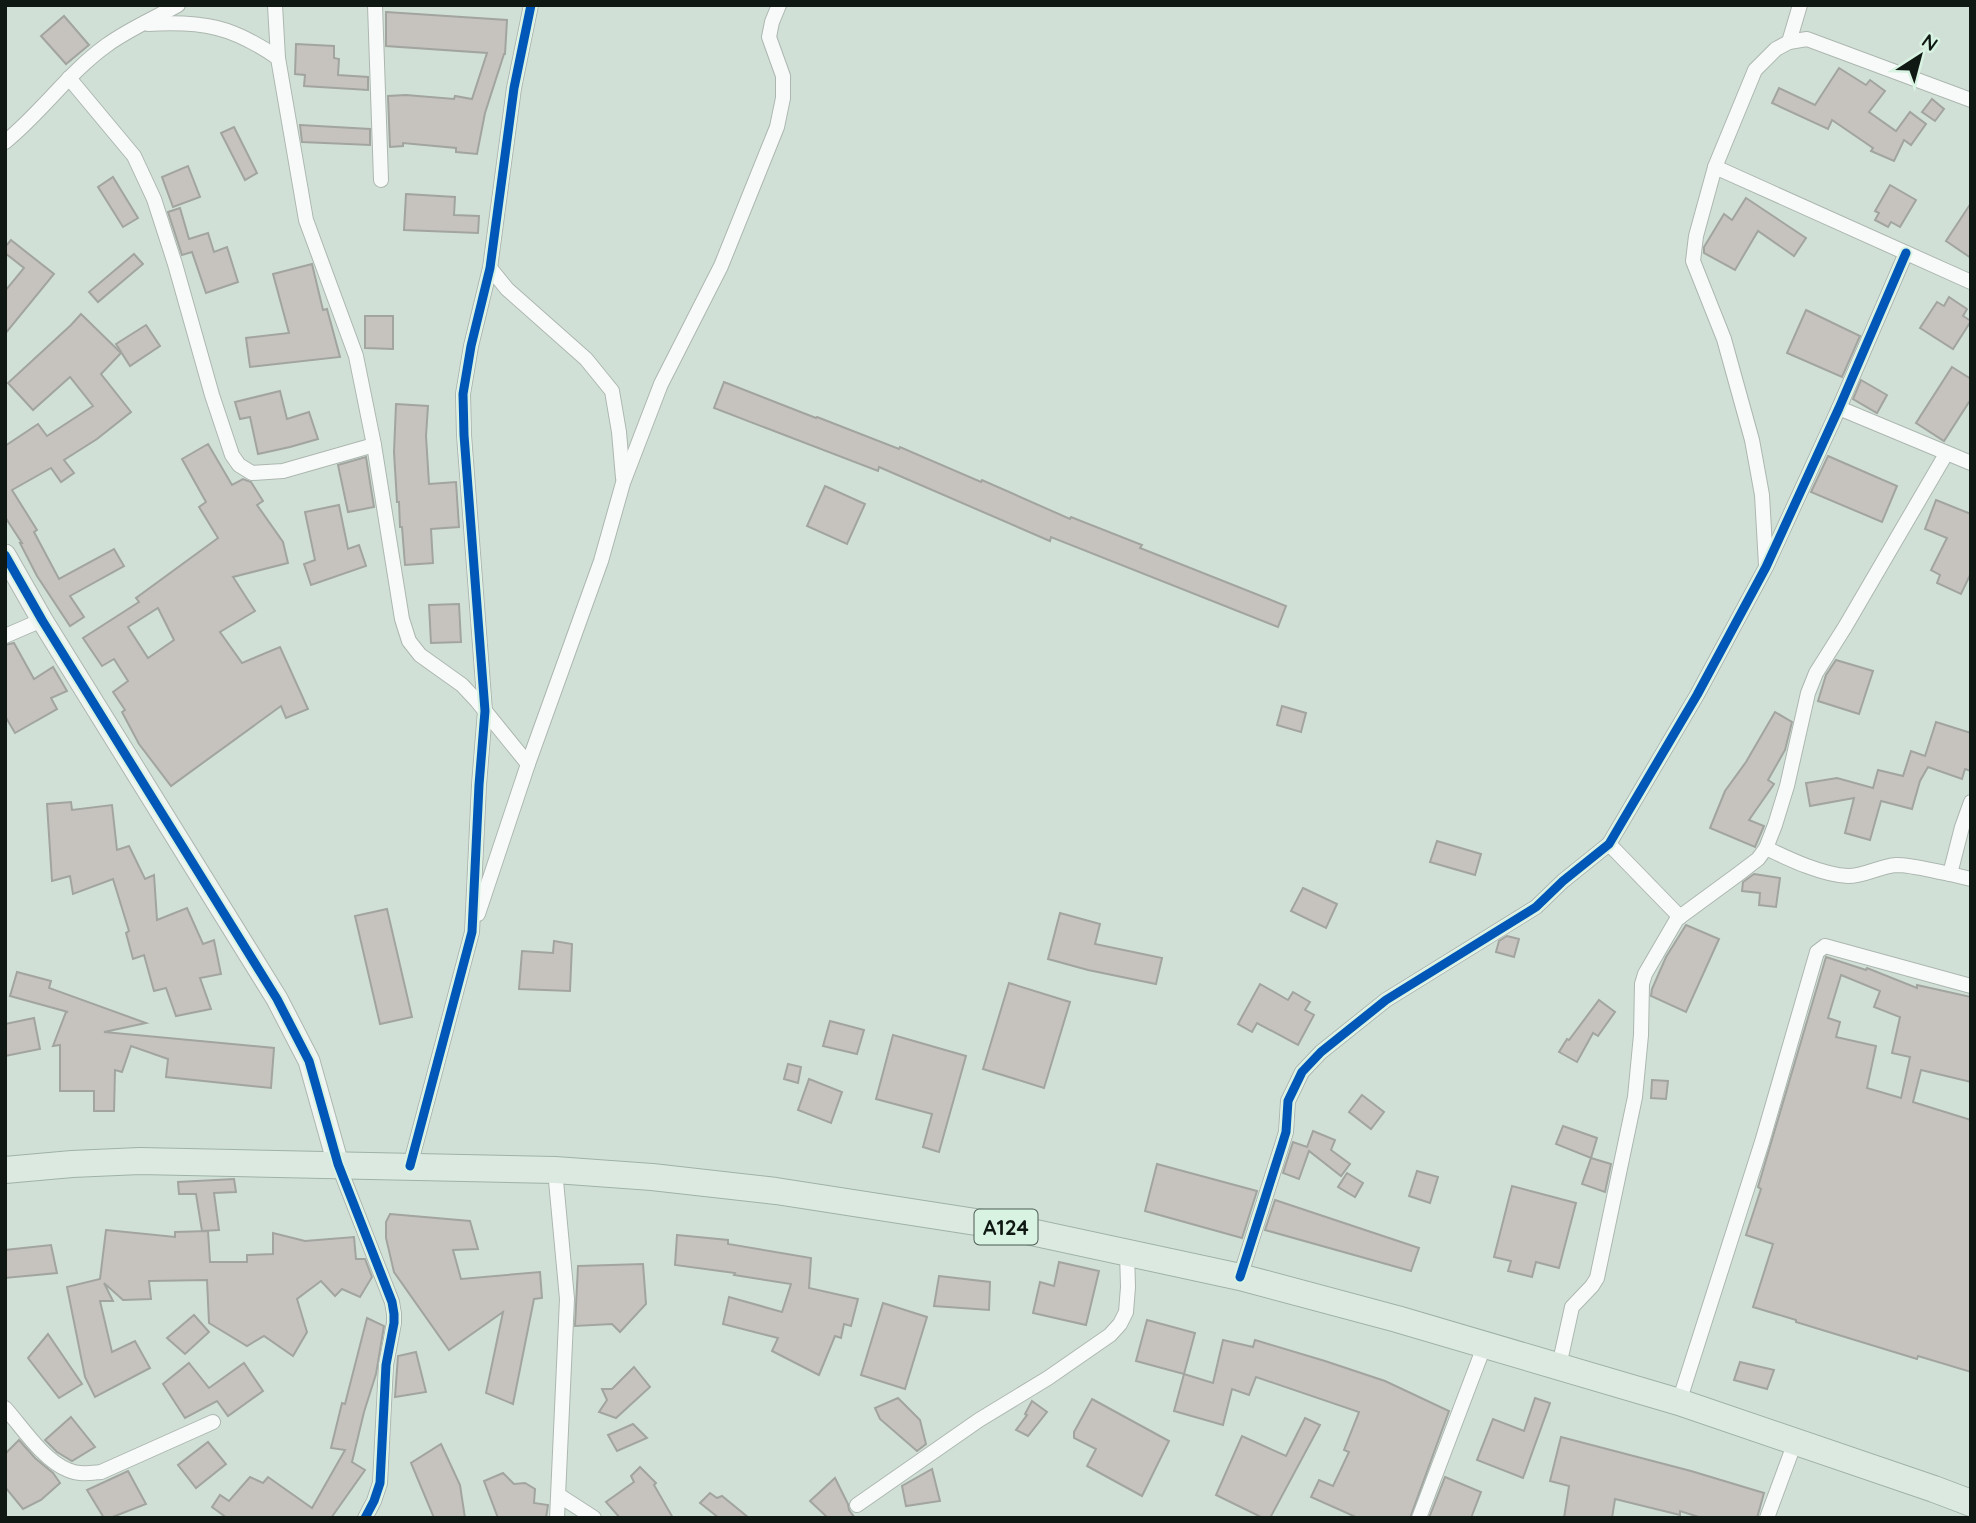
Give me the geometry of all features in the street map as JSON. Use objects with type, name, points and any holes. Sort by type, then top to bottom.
[{"type":"highway","name":"A124","points":[[5,1170],[140,1161],[555,1170],[652,1177],[776,1191],[1008,1227],[1240,1277],[1397,1318],[1679,1402],[1971,1503]]},
{"type":"street","points":[[5,142],[28,123],[69,78],[107,45],[178,5]]},
{"type":"street","points":[[275,5],[278,58],[306,220],[356,356],[374,445],[402,619],[409,641],[421,656],[462,685],[528,764]]},
{"type":"street","points":[[375,5],[381,180]]},
{"type":"street","points":[[472,932],[485,711],[463,394],[471,346],[490,268],[514,88],[531,5]]},
{"type":"street","points":[[410,1166],[472,932],[528,764],[601,562],[623,483],[662,384],[721,266],[777,127],[783,98],[783,76],[769,37],[779,5]]},
{"type":"street","points":[[1789,42],[1800,5]]},
{"type":"street","points":[[143,24],[207,25],[233,32],[278,58]]},
{"type":"street","points":[[1766,567],[1762,495],[1752,440],[1724,339],[1693,261],[1696,236],[1714,167],[1755,70],[1776,49],[1789,42],[1807,39],[1971,100]]},
{"type":"street","points":[[69,78],[134,156],[154,199],[212,395],[232,455],[239,464],[252,472],[283,471],[374,445]]},
{"type":"street","points":[[1714,167],[1971,282]]},
{"type":"street","points":[[1240,1277],[1286,1132],[1288,1101],[1302,1072],[1321,1052],[1386,1000],[1536,907],[1609,844],[1697,695],[1766,567],[1906,253]]},
{"type":"street","points":[[490,268],[507,289],[586,359],[612,391],[623,483]]},
{"type":"street","points":[[1839,408],[1971,463]]},
{"type":"street","points":[[1559,1366],[1572,1307],[1597,1278],[1625,1151],[1635,1097],[1641,1035],[1642,984],[1645,974],[1679,917],[1758,859],[1766,848],[1787,786],[1808,693],[1816,673],[1946,454]]},
{"type":"street","points":[[5,555],[42,620],[277,999],[309,1061],[338,1164],[392,1302],[394,1314],[386,1365],[380,1483],[365,1518]]},
{"type":"street","points":[[5,636],[42,620]]},
{"type":"street","points":[[1950,874],[1971,802]]},
{"type":"street","points":[[1609,844],[1679,917]]},
{"type":"street","points":[[1766,848],[1789,859],[1846,876],[1859,876],[1895,865],[1971,879]]},
{"type":"street","points":[[1679,1402],[1762,1142],[1818,952],[1825,946],[1971,986]]},
{"type":"street","points":[[555,1170],[567,1299],[557,1518]]},
{"type":"street","points":[[858,1505],[979,1420],[1048,1378],[1110,1335],[1126,1312],[1127,1252]]},
{"type":"street","points":[[1419,1518],[1485,1344]]},
{"type":"street","points":[[5,1408],[56,1464],[69,1471],[85,1474],[101,1472],[212,1422]]},
{"type":"street","points":[[1767,1518],[1795,1442]]},
{"type":"street","points":[[559,1496],[594,1518]]},
{"type":"building","points":[[386,12],[507,20],[505,54],[485,113],[477,154],[456,152],[456,148],[403,143],[403,146],[390,147],[388,96],[454,99],[455,96],[472,99],[487,53],[386,46]]},
{"type":"building","points":[[64,16],[89,45],[66,64],[41,36]]},
{"type":"building","points":[[296,44],[334,46],[334,58],[339,59],[338,75],[368,77],[368,90],[304,86],[305,75],[295,74]]},
{"type":"building","points":[[1839,68],[1866,85],[1870,80],[1885,91],[1869,112],[1896,131],[1910,112],[1926,124],[1911,145],[1904,140],[1894,161],[1871,151],[1873,148],[1832,120],[1828,129],[1772,103],[1779,88],[1815,105]]},
{"type":"building","points":[[1932,99],[1944,109],[1935,121],[1922,112]]},
{"type":"building","points":[[300,125],[370,129],[370,145],[302,142]]},
{"type":"building","points":[[234,127],[257,173],[245,180],[221,133]]},
{"type":"building","points":[[188,166],[200,197],[173,207],[162,177]]},
{"type":"building","points":[[113,177],[138,218],[123,227],[98,187]]},
{"type":"building","points":[[1890,185],[1916,200],[1900,227],[1891,222],[1888,227],[1875,220],[1879,213],[1875,211]]},
{"type":"building","points":[[406,194],[455,197],[454,215],[479,216],[478,233],[404,230]]},
{"type":"building","points":[[1746,198],[1806,238],[1794,256],[1758,231],[1735,270],[1704,253],[1704,247],[1724,214],[1732,220]]},
{"type":"building","points":[[1971,203],[1971,258],[1946,241]]},
{"type":"building","points":[[180,208],[189,239],[208,233],[214,252],[227,247],[238,282],[206,293],[192,252],[182,255],[168,212]]},
{"type":"building","points":[[11,240],[54,274],[5,334],[5,291],[24,268],[5,253],[5,247]]},
{"type":"building","points":[[134,254],[143,264],[98,302],[89,292]]},
{"type":"building","points":[[312,264],[323,310],[327,309],[340,357],[250,367],[246,338],[289,333],[273,274]]},
{"type":"building","points":[[1949,297],[1967,309],[1963,316],[1971,321],[1953,349],[1920,328],[1937,302],[1944,306]]},
{"type":"building","points":[[1806,310],[1860,336],[1842,377],[1787,353]]},
{"type":"building","points":[[81,314],[121,353],[101,374],[131,412],[97,439],[64,460],[74,473],[61,482],[51,468],[12,490],[37,530],[34,532],[59,579],[114,549],[124,566],[70,596],[84,617],[70,626],[37,576],[22,543],[5,517],[5,446],[38,424],[47,436],[93,406],[70,377],[33,410],[8,383]]},
{"type":"building","points":[[365,316],[393,316],[393,349],[365,348]]},
{"type":"building","points":[[146,325],[160,346],[130,366],[116,344]]},
{"type":"building","points":[[1952,367],[1971,379],[1971,399],[1944,441],[1916,423]]},
{"type":"building","points":[[1861,380],[1887,395],[1877,413],[1853,399]]},
{"type":"building","points":[[724,382],[899,449],[900,447],[1286,606],[1278,627],[1051,537],[1050,541],[879,467],[878,471],[714,408]]},
{"type":"building","points":[[280,391],[287,419],[309,412],[318,439],[258,454],[250,417],[240,419],[235,402]]},
{"type":"building","points":[[396,404],[428,406],[426,436],[429,484],[456,482],[459,527],[431,529],[433,563],[405,565],[394,452]]},
{"type":"building","points":[[208,444],[232,485],[243,479],[251,482],[263,501],[257,505],[283,542],[288,563],[233,577],[255,611],[220,632],[242,663],[280,647],[308,709],[286,718],[281,706],[171,786],[139,744],[122,712],[125,710],[113,692],[128,681],[114,659],[102,666],[83,638],[139,602],[136,598],[218,538],[199,507],[206,502],[182,459]],"holes":[[[158,608],[174,640],[148,658],[128,627]]]},
{"type":"building","points":[[1828,456],[1897,486],[1882,522],[1811,492]]},
{"type":"building","points":[[366,457],[374,507],[348,512],[338,465]]},
{"type":"building","points":[[825,486],[865,504],[847,544],[807,526]]},
{"type":"building","points":[[1936,500],[1971,514],[1971,573],[1961,594],[1937,583],[1940,575],[1931,570],[1947,538],[1925,529]]},
{"type":"building","points":[[339,505],[348,549],[359,545],[366,566],[311,585],[304,564],[315,560],[305,512]]},
{"type":"building","points":[[459,604],[461,642],[431,643],[429,605]]},
{"type":"building","points":[[14,643],[34,679],[53,667],[67,691],[51,698],[57,709],[15,733],[5,716],[5,645]]},
{"type":"building","points":[[1836,660],[1873,671],[1859,714],[1818,701],[1826,675]]},
{"type":"building","points":[[1282,706],[1306,713],[1301,732],[1277,725]]},
{"type":"building","points":[[1775,712],[1792,722],[1785,750],[1768,780],[1774,784],[1749,820],[1764,826],[1755,847],[1710,828],[1725,791],[1746,762]]},
{"type":"building","points":[[1936,722],[1971,733],[1971,771],[1965,769],[1962,779],[1928,767],[1920,781],[1912,809],[1881,801],[1870,840],[1845,833],[1854,798],[1810,806],[1806,783],[1837,778],[1873,788],[1878,770],[1903,776],[1911,751],[1925,756]]},
{"type":"building","points":[[71,802],[72,810],[112,805],[117,850],[129,846],[145,879],[154,875],[157,920],[187,908],[203,944],[214,940],[221,974],[200,978],[211,1009],[176,1016],[166,988],[154,991],[144,955],[133,959],[126,933],[129,931],[113,879],[73,894],[70,876],[52,881],[47,804]]},
{"type":"building","points":[[1437,841],[1481,854],[1475,875],[1430,862]]},
{"type":"building","points":[[1754,874],[1780,878],[1776,907],[1759,905],[1760,893],[1742,891],[1743,882]]},
{"type":"building","points":[[1303,888],[1337,904],[1326,928],[1291,911]]},
{"type":"building","points":[[387,909],[412,1017],[380,1024],[355,916]]},
{"type":"building","points":[[1060,913],[1100,924],[1095,944],[1162,958],[1156,984],[1048,959]]},
{"type":"building","points":[[1686,925],[1719,939],[1686,1012],[1651,996],[1666,957]]},
{"type":"building","points":[[1507,936],[1519,939],[1514,957],[1496,952],[1499,941]]},
{"type":"building","points":[[554,941],[572,944],[570,991],[519,989],[522,951],[553,953]]},
{"type":"building","points":[[1826,957],[1866,970],[1867,968],[1917,988],[1917,985],[1971,997],[1971,1082],[1921,1070],[1913,1102],[1971,1120],[1971,1372],[1918,1356],[1917,1359],[1753,1307],[1773,1244],[1746,1235],[1761,1189],[1758,1187]],"holes":[[[1841,975],[1880,991],[1874,1007],[1900,1017],[1892,1053],[1910,1057],[1901,1098],[1867,1088],[1876,1046],[1836,1037],[1840,1022],[1828,1018]]]},
{"type":"building","points":[[17,972],[51,981],[49,988],[146,1023],[104,1032],[274,1048],[271,1088],[166,1077],[168,1059],[131,1046],[122,1072],[115,1070],[114,1111],[94,1111],[94,1091],[60,1091],[60,1045],[53,1046],[68,1012],[10,996]]},
{"type":"building","points":[[1009,983],[1070,1002],[1044,1088],[983,1069]]},
{"type":"building","points":[[1260,984],[1288,1000],[1293,992],[1310,1002],[1305,1010],[1314,1015],[1298,1045],[1257,1023],[1252,1032],[1238,1024]]},
{"type":"building","points":[[1599,1000],[1615,1012],[1598,1036],[1593,1033],[1577,1062],[1559,1052]]},
{"type":"building","points":[[34,1018],[40,1049],[5,1056],[5,1024]]},
{"type":"building","points":[[830,1021],[864,1030],[857,1054],[823,1046]]},
{"type":"building","points":[[893,1035],[966,1056],[939,1152],[923,1147],[932,1114],[876,1099]]},
{"type":"building","points":[[788,1064],[801,1067],[798,1083],[784,1079]]},
{"type":"building","points":[[809,1079],[842,1092],[831,1123],[798,1110]]},
{"type":"building","points":[[1652,1080],[1668,1081],[1666,1099],[1651,1098]]},
{"type":"building","points":[[1362,1095],[1384,1112],[1371,1129],[1349,1112]]},
{"type":"building","points":[[1563,1126],[1597,1138],[1591,1158],[1556,1144]]},
{"type":"building","points":[[1313,1131],[1335,1140],[1331,1150],[1350,1164],[1341,1176],[1309,1151],[1299,1179],[1283,1173],[1293,1142],[1307,1147]]},
{"type":"building","points":[[1591,1158],[1611,1164],[1605,1192],[1582,1184]]},
{"type":"building","points":[[1157,1164],[1257,1191],[1242,1238],[1145,1211]]},
{"type":"building","points":[[1417,1171],[1438,1177],[1430,1203],[1409,1196]]},
{"type":"building","points":[[1347,1173],[1363,1183],[1355,1197],[1338,1187]]},
{"type":"building","points":[[234,1179],[236,1192],[214,1193],[219,1230],[202,1231],[196,1194],[179,1194],[178,1182]]},
{"type":"building","points":[[1512,1186],[1576,1203],[1559,1268],[1536,1262],[1532,1277],[1508,1271],[1511,1261],[1494,1257]]},
{"type":"building","points":[[1275,1200],[1419,1248],[1411,1271],[1265,1230]]},
{"type":"building","points":[[390,1214],[470,1221],[478,1249],[453,1250],[461,1279],[540,1272],[542,1298],[534,1299],[513,1404],[486,1393],[503,1312],[449,1350],[394,1272],[386,1238],[386,1222]]},
{"type":"building","points":[[106,1230],[175,1237],[175,1232],[208,1231],[210,1262],[247,1262],[247,1255],[273,1254],[273,1233],[305,1241],[354,1237],[356,1259],[365,1259],[372,1277],[360,1297],[342,1289],[335,1296],[321,1281],[297,1299],[307,1332],[293,1356],[264,1336],[247,1346],[209,1323],[207,1280],[149,1281],[151,1299],[123,1300],[104,1283],[113,1301],[100,1301],[112,1352],[135,1341],[150,1368],[95,1397],[85,1377],[67,1287],[100,1279]]},
{"type":"building","points":[[677,1235],[728,1240],[728,1244],[811,1258],[809,1288],[858,1299],[851,1326],[844,1324],[841,1338],[835,1336],[819,1375],[772,1351],[778,1338],[723,1324],[729,1297],[782,1312],[791,1284],[675,1265]]},
{"type":"building","points":[[51,1245],[57,1273],[5,1278],[5,1250]]},
{"type":"building","points":[[1059,1262],[1099,1271],[1086,1325],[1033,1313],[1040,1282],[1054,1286]]},
{"type":"building","points":[[643,1264],[646,1304],[620,1332],[612,1324],[575,1326],[578,1266]]},
{"type":"building","points":[[939,1276],[990,1282],[989,1310],[934,1306]]},
{"type":"building","points":[[883,1303],[927,1317],[905,1389],[861,1375]]},
{"type":"building","points":[[194,1315],[209,1332],[185,1354],[167,1338]]},
{"type":"building","points":[[367,1318],[384,1326],[376,1374],[352,1462],[365,1470],[331,1518],[227,1518],[212,1507],[220,1495],[229,1501],[250,1477],[263,1483],[268,1477],[312,1508],[345,1450],[331,1448]]},
{"type":"building","points":[[1147,1320],[1195,1333],[1184,1374],[1136,1361]]},
{"type":"building","points":[[48,1334],[82,1384],[59,1398],[28,1358]]},
{"type":"building","points":[[1223,1340],[1253,1347],[1255,1340],[1325,1361],[1385,1381],[1449,1411],[1410,1518],[1358,1518],[1311,1497],[1319,1480],[1333,1486],[1349,1452],[1344,1450],[1359,1412],[1256,1377],[1249,1395],[1232,1389],[1223,1425],[1174,1411],[1184,1374],[1213,1383]]},
{"type":"building","points":[[416,1352],[426,1392],[395,1397],[398,1356]]},
{"type":"building","points":[[1740,1362],[1774,1370],[1767,1389],[1734,1380]]},
{"type":"building","points":[[189,1363],[209,1388],[244,1363],[263,1391],[228,1416],[217,1401],[185,1418],[163,1384]]},
{"type":"building","points":[[634,1367],[650,1387],[616,1418],[599,1412],[607,1400],[602,1389],[612,1389]]},
{"type":"building","points":[[898,1398],[920,1420],[926,1444],[917,1451],[880,1419],[875,1408]]},
{"type":"building","points":[[1535,1398],[1550,1403],[1523,1478],[1477,1460],[1493,1419],[1524,1431]]},
{"type":"building","points":[[1092,1399],[1169,1441],[1142,1496],[1087,1466],[1096,1449],[1074,1438],[1074,1432]]},
{"type":"building","points":[[1032,1401],[1047,1412],[1028,1436],[1016,1430],[1027,1415],[1025,1414]]},
{"type":"building","points":[[71,1417],[95,1447],[72,1461],[57,1452],[45,1440]]},
{"type":"building","points":[[1305,1418],[1320,1425],[1270,1518],[1263,1518],[1216,1495],[1242,1436],[1286,1456]]},
{"type":"building","points":[[633,1424],[647,1438],[617,1451],[608,1435]]},
{"type":"building","points":[[1561,1437],[1764,1493],[1757,1518],[1702,1518],[1680,1511],[1680,1515],[1615,1499],[1612,1518],[1564,1518],[1569,1486],[1550,1481]]},
{"type":"building","points":[[19,1440],[60,1483],[41,1500],[23,1509],[5,1487],[5,1454]]},
{"type":"building","points":[[208,1442],[226,1464],[196,1488],[178,1465]]},
{"type":"building","points":[[441,1444],[460,1485],[465,1518],[434,1518],[411,1463]]},
{"type":"building","points":[[640,1467],[656,1483],[654,1485],[673,1518],[620,1518],[606,1502],[634,1482],[631,1476]]},
{"type":"building","points":[[932,1469],[940,1501],[906,1506],[902,1486]]},
{"type":"building","points":[[128,1471],[146,1504],[104,1518],[87,1490]]},
{"type":"building","points":[[503,1473],[514,1484],[525,1483],[535,1489],[534,1503],[548,1505],[546,1518],[498,1518],[484,1481]]},
{"type":"building","points":[[1445,1477],[1481,1492],[1471,1518],[1429,1518]]},
{"type":"building","points":[[835,1478],[855,1518],[828,1518],[810,1501]]},
{"type":"building","points":[[710,1493],[717,1498],[722,1496],[749,1518],[719,1518],[700,1503]]},
{"type":"cycle path","points":[[410,1166],[472,932],[485,711],[463,394],[471,346],[490,268],[514,88],[531,5]]},
{"type":"cycle path","points":[[1240,1277],[1286,1132],[1288,1101],[1302,1072],[1321,1052],[1386,1000],[1536,907],[1609,844],[1697,695],[1766,567],[1906,253]]},
{"type":"cycle path","points":[[5,555],[42,620],[277,999],[309,1061],[338,1164],[392,1302],[394,1314],[386,1365],[380,1483],[365,1518]]}]
